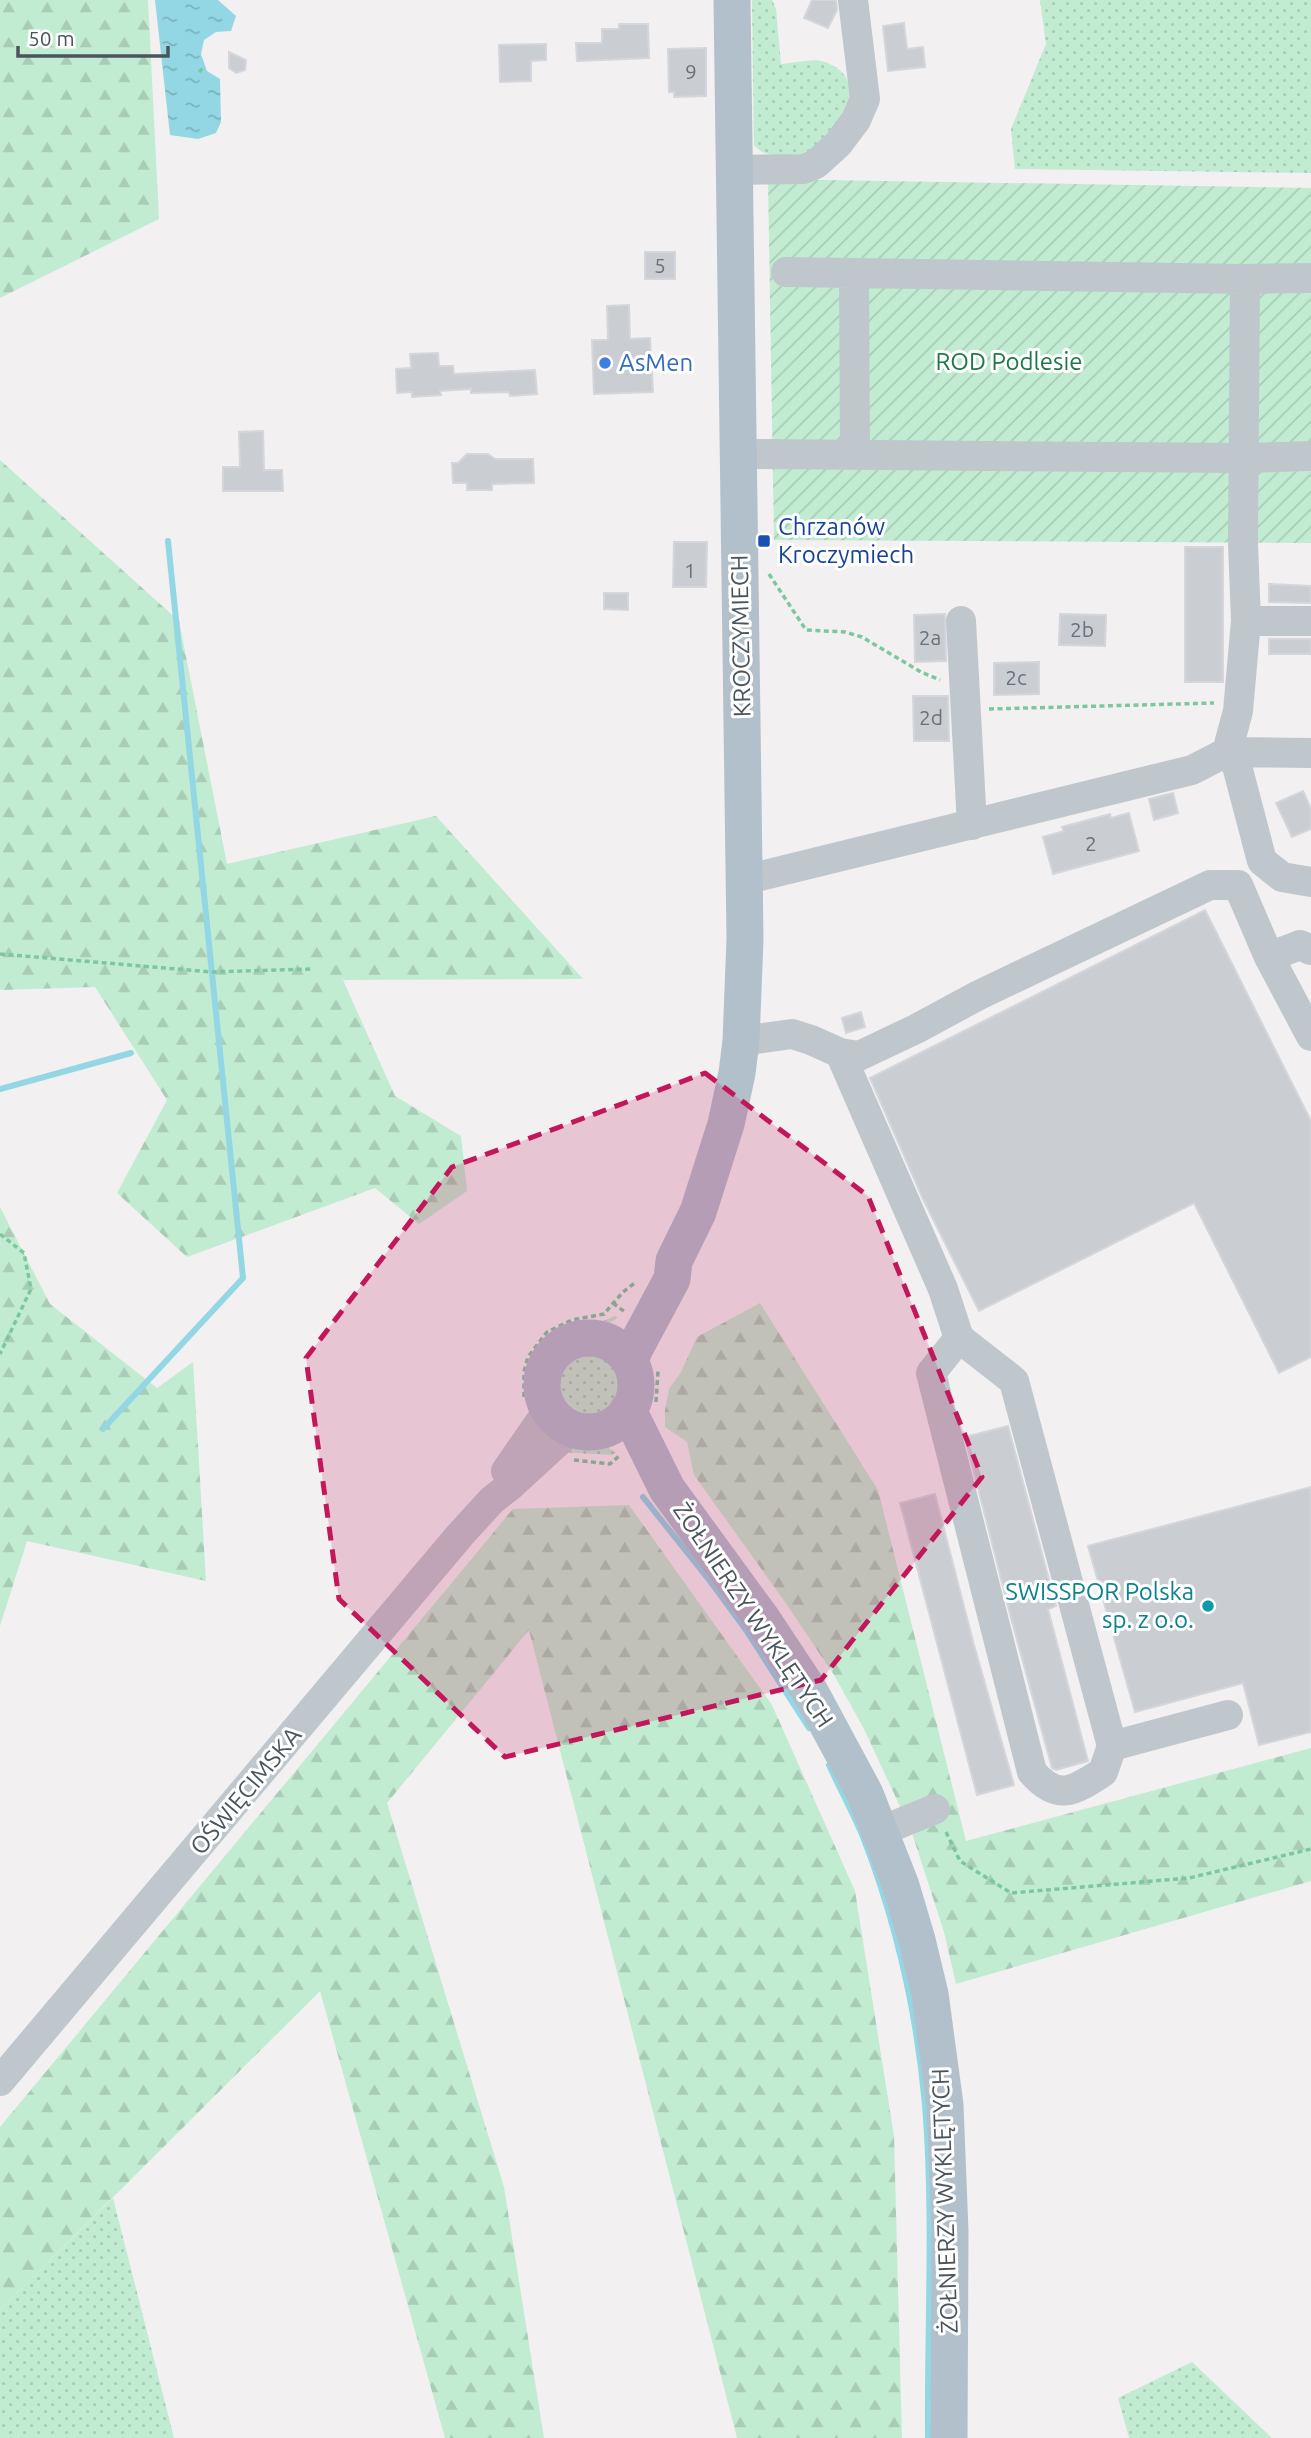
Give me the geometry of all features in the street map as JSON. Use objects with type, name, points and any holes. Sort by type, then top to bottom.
[{"type":"main road","name":"KROCZYMIECH","points":[[630,1362],[671,1279],[674,1261],[698,1212],[712,1173],[726,1124],[741,1041],[745,939],[732,0]]},
{"type":"main road","name":"KROCZYMIECH","points":[[602,1340],[614,1333],[659,1275],[674,1261]]},
{"type":"main road","points":[[586,1338],[602,1340],[613,1345],[630,1362],[636,1386],[628,1409],[610,1426],[560,1416],[542,1392],[542,1376],[548,1361],[558,1349],[571,1341],[586,1338]]},
{"type":"main road","name":"ŻOŁNIERZY WYKLĘTYCH","points":[[628,1409],[667,1489],[762,1619],[809,1690],[844,1754],[881,1831],[917,1940],[932,2006],[944,2091],[950,2232],[949,2438]]},
{"type":"main road","name":"ŻOŁNIERZY WYKLĘTYCH","points":[[560,1416],[611,1439],[642,1471],[667,1489]]},
{"type":"street","points":[[735,170],[804,169],[824,159],[856,120],[865,99],[853,0]]},
{"type":"street","points":[[786,272],[1311,278]]},
{"type":"street","points":[[853,273],[855,454]]},
{"type":"street","points":[[1227,752],[1238,712],[1247,621],[1243,544],[1245,279]]},
{"type":"street","points":[[755,454],[1244,458],[1311,456]]},
{"type":"street","points":[[961,621],[972,825]]},
{"type":"street","points":[[1247,621],[1311,621]]},
{"type":"street","points":[[744,880],[1192,770],[1227,752],[1311,753]]},
{"type":"street","points":[[1227,752],[1237,766],[1262,861],[1282,877],[1311,882]]},
{"type":"street","points":[[741,1041],[792,1034],[840,1053],[859,1056],[916,1030],[979,995],[1210,885],[1238,886],[1269,957],[1311,1036]]},
{"type":"street","points":[[1269,957],[1300,945],[1311,950]]},
{"type":"street","points":[[840,1053],[943,1289],[959,1338],[1014,1381],[1112,1746],[1103,1772],[1082,1786],[1062,1792],[1044,1785],[1032,1772],[930,1373],[959,1338]]},
{"type":"street","name":"OŚWIĘCIMSKA","points":[[0,2081],[492,1500],[501,1477],[542,1419],[560,1416]]},
{"type":"street","points":[[1112,1746],[1228,1714]]},
{"type":"street","points":[[881,1831],[935,1809]]},
{"type":"path","points":[[199,72],[205,66]]},
{"type":"path","points":[[764,567],[806,629],[845,632],[862,637],[965,700],[1214,704]]},
{"type":"path","points":[[0,954],[212,972],[313,969]]},
{"type":"path","points":[[0,1234],[24,1253],[31,1289],[0,1354]]},
{"type":"path","points":[[560,1416],[524,1372],[528,1357],[547,1332],[572,1320],[604,1314],[623,1292],[634,1284]]},
{"type":"path","points":[[935,1809],[960,1861],[1011,1893],[1189,1878],[1311,1849]]},
{"type":"highlighted area","points":[[705,1073],[868,1196],[982,1477],[821,1680],[505,1757],[339,1599],[306,1358],[452,1167]]},
{"type":"green space","points":[[0,0],[148,0],[159,219],[0,298]]},
{"type":"green space","points":[[752,0],[772,0],[776,9],[781,64],[825,62],[839,70],[847,80],[850,91],[843,116],[825,139],[806,152],[771,155],[754,145]]},
{"type":"green space","points":[[1040,0],[1311,0],[1311,173],[1015,169],[1011,129],[1046,44]]},
{"type":"green space","name":"ROD Podlesie","points":[[768,179],[1311,188],[1311,543],[774,540]]},
{"type":"green space","points":[[0,460],[179,621],[227,864],[436,816],[583,979],[343,980],[395,1096],[461,1136],[467,1191],[419,1224],[375,1188],[187,1257],[117,1193],[167,1100],[95,987],[0,990]]},
{"type":"green space","points":[[0,1207],[50,1304],[157,1388],[193,1362],[206,1581],[27,1541],[0,1626]]},
{"type":"green space","points":[[760,1303],[878,1490],[966,1841],[1311,1748],[1311,1881],[956,1984],[944,1932],[911,1830],[864,1729],[834,1675],[694,1475],[687,1442],[665,1427],[669,1389],[681,1372],[697,1337]]},
{"type":"green space","points":[[618,1317],[602,1326],[560,1336],[544,1352],[539,1362],[536,1396],[530,1412],[533,1370],[542,1346],[562,1330],[601,1322]]},
{"type":"green space","points":[[582,1352],[594,1352],[611,1361],[618,1372],[618,1396],[611,1407],[594,1416],[582,1416],[570,1411],[561,1402],[556,1390],[556,1378],[561,1366],[570,1357]]},
{"type":"green space","points":[[581,1438],[598,1440],[616,1453],[558,1452]]},
{"type":"green space","points":[[629,1505],[772,1705],[855,1891],[894,2136],[902,2438],[737,2438],[529,1630],[387,1803],[504,2187],[544,2438],[445,2438],[320,1991],[0,2310],[0,2127],[513,1509]]},
{"type":"green space","points":[[113,2198],[174,2438],[0,2438],[0,2310]]},
{"type":"green space","points":[[1192,2362],[1272,2438],[1129,2438],[1118,2398]]},
{"type":"water","points":[[155,0],[218,0],[236,16],[231,31],[216,32],[204,40],[201,54],[207,71],[220,79],[221,122],[216,133],[198,139],[170,135]]},
{"type":"building","points":[[812,0],[836,0],[837,10],[828,28],[804,18]]},
{"type":"building","points":[[904,23],[907,49],[923,47],[925,67],[888,71],[883,26]]},
{"type":"building","points":[[619,24],[648,24],[649,58],[577,61],[576,43],[602,43],[602,29],[619,29]]},
{"type":"building","points":[[546,44],[546,60],[531,61],[531,81],[500,82],[499,45]]},
{"type":"building","points":[[706,48],[706,96],[674,97],[674,92],[669,92],[668,49]]},
{"type":"building","points":[[229,52],[246,60],[245,70],[236,73],[229,68]]},
{"type":"building","points":[[645,252],[675,252],[675,279],[645,279]]},
{"type":"building","points":[[629,305],[630,339],[650,338],[653,392],[594,394],[592,340],[608,340],[607,306]]},
{"type":"building","points":[[438,353],[439,366],[453,366],[454,374],[535,370],[537,394],[510,396],[509,392],[471,393],[471,389],[440,391],[441,395],[412,397],[412,392],[397,393],[396,369],[411,368],[410,354]]},
{"type":"building","points":[[263,431],[264,470],[282,470],[283,491],[223,491],[223,467],[240,467],[239,432]]},
{"type":"building","points":[[467,454],[488,454],[495,459],[533,459],[534,483],[492,484],[492,490],[467,490],[467,483],[453,483],[452,463],[458,463]]},
{"type":"building","points":[[674,542],[707,542],[706,587],[673,587]]},
{"type":"building","points":[[1185,547],[1223,547],[1223,682],[1185,682]]},
{"type":"building","points":[[1269,584],[1311,586],[1311,603],[1269,602]]},
{"type":"building","points":[[604,593],[628,593],[628,610],[604,609]]},
{"type":"building","points":[[945,614],[946,661],[915,662],[914,615]]},
{"type":"building","points":[[1060,614],[1106,615],[1105,646],[1059,645]]},
{"type":"building","points":[[1269,639],[1311,639],[1311,654],[1269,654]]},
{"type":"building","points":[[1039,662],[1039,694],[994,695],[994,663]]},
{"type":"building","points":[[913,696],[948,696],[949,741],[914,741]]},
{"type":"building","points":[[1303,791],[1311,809],[1311,829],[1292,837],[1276,803]]},
{"type":"building","points":[[1173,793],[1178,813],[1154,820],[1149,799]]},
{"type":"building","points":[[1129,813],[1139,851],[1053,874],[1043,837],[1064,831],[1062,827],[1110,814],[1111,818]]},
{"type":"building","points":[[1205,910],[1311,1121],[1311,1357],[1279,1373],[1194,1203],[979,1311],[923,1199],[870,1078]]},
{"type":"building","points":[[861,1012],[865,1027],[846,1033],[842,1018]]},
{"type":"building","points":[[1008,1426],[1056,1606],[1048,1609],[1088,1761],[1056,1770],[1052,1768],[1011,1618],[965,1437]]},
{"type":"building","name":"SWISSPOR Polska sp. z o.o.","points":[[1311,1487],[1311,1732],[1259,1745],[1243,1683],[1135,1712],[1088,1546]]},
{"type":"building","points":[[935,1494],[1014,1785],[977,1795],[900,1503]]},
{"type":"waterway","points":[[103,1429],[243,1278],[168,541]]},
{"type":"waterway","points":[[0,1089],[131,1053]]},
{"type":"waterway","points":[[643,1497],[746,1630],[809,1728]]},
{"type":"waterway","points":[[829,1765],[875,1869],[895,1935],[917,2037],[928,2147],[928,2438]]},
{"type":"place","name":"AsMen","points":[[605,363]]},
{"type":"place","name":"Chrzanów Kroczymiech","points":[[764,541]]},
{"type":"place","name":"SWISSPOR Polska sp. z o.o.","points":[[1208,1606]]}]
